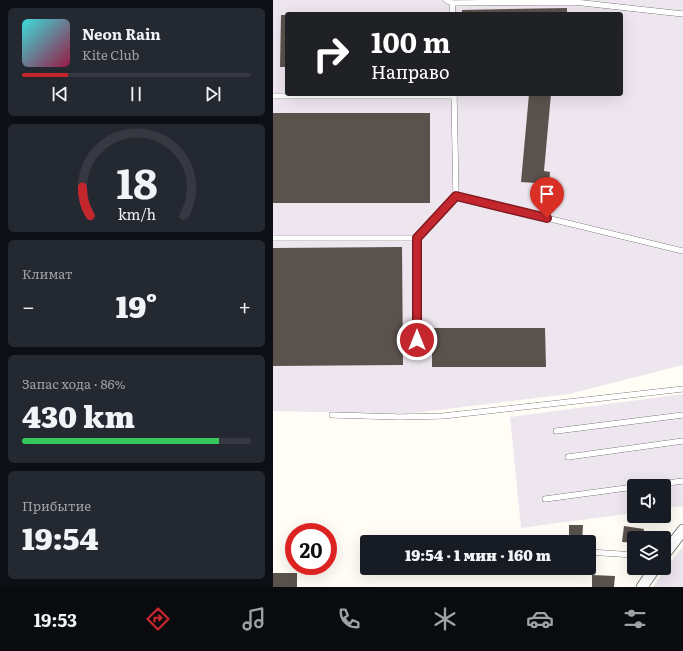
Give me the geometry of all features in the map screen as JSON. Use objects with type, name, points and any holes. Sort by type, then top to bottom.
[{"type":"street","points":[[671,546],[683,530]]},
{"type":"street","points":[[642,587],[650,575]]},
{"type":"lane","points":[[446,0],[452,3],[574,2],[683,14]]},
{"type":"lane","points":[[452,3],[453,12]]},
{"type":"lane","points":[[273,96],[285,96]]},
{"type":"lane","points":[[417,340],[417,238],[456,196],[454,96]]},
{"type":"lane","points":[[456,196],[683,251]]},
{"type":"lane","points":[[273,238],[417,238]]},
{"type":"lane","points":[[332,415],[400,418],[443,416],[683,389]]},
{"type":"lane","points":[[556,431],[683,415]]},
{"type":"lane","points":[[567,457],[683,441]]},
{"type":"lane","points":[[671,483],[683,481]]},
{"type":"lane","points":[[545,499],[627,489]]},
{"type":"lane","points":[[596,552],[627,555]]},
{"type":"shaded area","points":[[273,0],[683,0],[683,365],[569,394],[406,414],[273,411]]},
{"type":"shaded area","points":[[683,394],[683,506],[671,507],[671,479],[627,479],[627,514],[521,528],[510,417]]},
{"type":"shaded area","points":[[683,547],[683,587],[653,587],[662,575],[671,575],[671,562]]},
{"type":"building","points":[[567,8],[567,12],[462,12],[462,10]]},
{"type":"building","points":[[281,15],[285,15],[285,67],[280,67]]},
{"type":"building","points":[[529,96],[551,96],[544,171],[550,172],[549,184],[521,182]]},
{"type":"building","points":[[273,113],[430,113],[430,203],[273,203]]},
{"type":"building","points":[[402,247],[403,365],[273,366],[273,248]]},
{"type":"building","points":[[432,328],[545,328],[546,367],[432,367]]},
{"type":"building","points":[[569,525],[583,525],[582,535],[569,535]]},
{"type":"building","points":[[624,526],[644,529],[644,531],[627,531],[627,542],[622,542]]},
{"type":"building","points":[[273,573],[297,575],[297,587],[273,587]]},
{"type":"building","points":[[592,575],[615,576],[614,587],[592,587]]},
{"type":"route","points":[[417,340],[417,238],[456,196],[547,218]]}]
